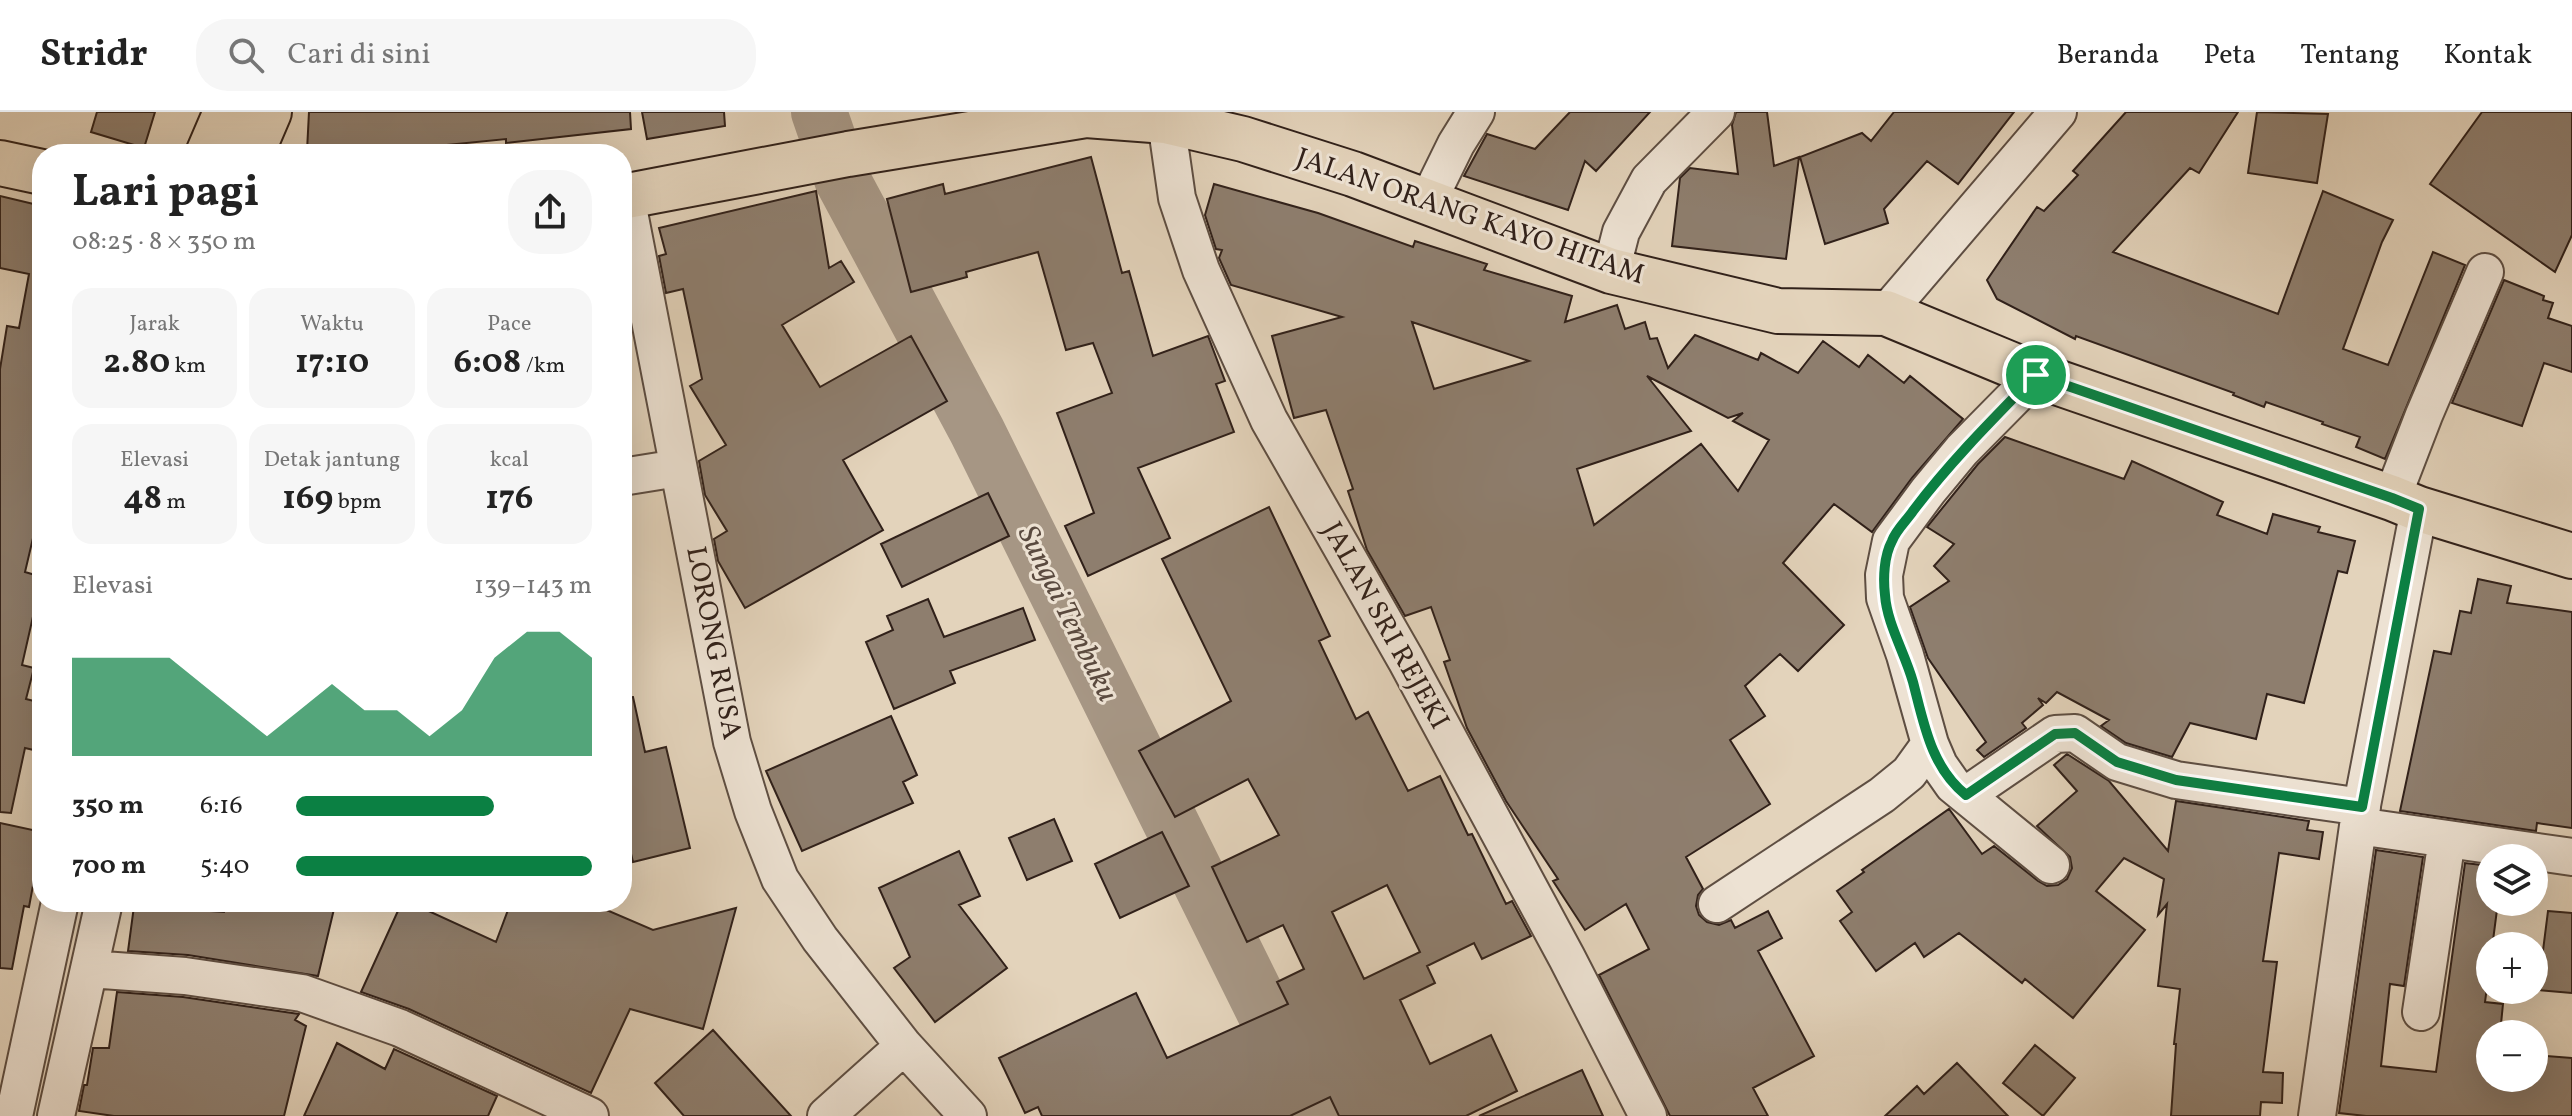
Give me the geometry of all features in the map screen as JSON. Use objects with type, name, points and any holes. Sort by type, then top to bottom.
[{"type":"main road","points":[[212,144],[226,112]]},
{"type":"main road","points":[[255,144],[269,112]]},
{"type":"main road","name":"JALAN ORANG KAYO HITAM","points":[[632,195],[1086,113],[1166,121],[1243,139],[1428,201],[1611,271],[1778,311],[1886,313],[2036,375],[2405,504],[2572,556]]},
{"type":"main road","points":[[0,163],[32,170]]},
{"type":"street","points":[[1428,201],[1456,144],[1476,112]]},
{"type":"street","points":[[1611,271],[1621,232],[1649,180],[1716,112]]},
{"type":"street","points":[[1886,313],[2058,112]]},
{"type":"street","name":"JALAN SRI REJEKI","points":[[1166,121],[1177,198],[1201,270],[1269,420],[1420,687],[1567,958],[1648,1116]]},
{"type":"street","name":"LORONG RUSA","points":[[632,237],[732,742],[753,811],[780,879],[820,939],[904,1046],[968,1116]]},
{"type":"street","points":[[2317,1116],[2405,504],[2485,272]]},
{"type":"street","points":[[2036,375],[1962,450],[1891,541],[1884,575],[1885,598],[1939,765],[1953,785],[2051,865]]},
{"type":"street","points":[[632,475],[678,468]]},
{"type":"street","points":[[1966,795],[2055,734],[2075,733],[2117,762],[2176,780],[2360,817],[2447,839],[2572,857]]},
{"type":"street","points":[[1717,904],[1882,795],[1909,773],[1930,744]]},
{"type":"street","points":[[2421,1012],[2447,839]]},
{"type":"street","points":[[14,1116],[11,1076],[57,912]]},
{"type":"street","points":[[56,1116],[102,912]]},
{"type":"street","points":[[89,969],[185,976],[302,993],[400,1028],[590,1116]]},
{"type":"street","points":[[826,1116],[904,1046]]},
{"type":"building","points":[[97,112],[155,112],[145,144],[131,144],[91,132]]},
{"type":"building","points":[[309,112],[630,112],[631,129],[506,143],[506,139],[456,144],[307,144]]},
{"type":"building","points":[[642,112],[724,112],[725,126],[647,139]]},
{"type":"building","points":[[1570,112],[1650,112],[1596,171],[1585,161],[1568,210],[1464,176],[1487,134],[1535,149]]},
{"type":"building","points":[[1736,112],[1767,112],[1774,166],[1799,157],[1786,259],[1672,246],[1680,178],[1690,168],[1738,174],[1732,125]]},
{"type":"building","points":[[1894,112],[2014,112],[1958,184],[1927,161],[1884,209],[1888,223],[1825,244],[1800,157],[1862,133],[1871,141]]},
{"type":"building","points":[[2126,112],[2238,112],[2199,173],[2190,168],[2113,252],[2278,314],[2323,191],[2393,220],[2343,349],[2388,365],[2433,252],[2465,265],[2385,459],[2356,447],[2360,437],[2266,402],[2264,407],[2234,393],[2076,336],[2075,339],[1997,299],[1987,280],[2037,207],[2044,211],[2078,175],[2073,171]]},
{"type":"building","points":[[2257,112],[2328,114],[2317,183],[2248,173]]},
{"type":"building","points":[[2482,112],[2572,112],[2572,235],[2555,272],[2430,184]]},
{"type":"building","points":[[1091,157],[1122,273],[1129,271],[1153,356],[1208,336],[1225,381],[1216,384],[1234,432],[1138,468],[1170,538],[1088,576],[1065,526],[1094,513],[1057,413],[1112,393],[1093,343],[1066,350],[1038,252],[966,272],[967,277],[911,292],[887,199],[943,184],[945,194]]},
{"type":"building","points":[[1214,184],[1318,213],[1413,247],[1415,241],[1487,264],[1484,270],[1572,296],[1565,322],[1617,305],[1625,329],[1645,322],[1650,339],[1657,338],[1668,368],[1695,335],[1758,360],[1761,353],[1798,373],[1823,341],[1859,367],[1868,355],[1904,383],[1910,376],[1963,419],[1912,478],[1872,532],[1834,504],[1783,563],[1844,625],[1798,671],[1780,654],[1745,686],[1765,716],[1730,740],[1770,804],[1686,857],[1703,889],[1696,906],[1699,915],[1707,922],[1719,925],[1731,920],[1735,928],[1768,911],[1782,938],[1758,951],[1814,1056],[1753,1088],[1768,1116],[1670,1116],[1599,975],[1649,949],[1626,904],[1585,930],[1553,881],[1558,879],[1506,801],[1467,728],[1444,662],[1450,660],[1431,607],[1405,616],[1367,550],[1348,491],[1353,489],[1326,410],[1294,418],[1272,336],[1342,317],[1231,285],[1219,258],[1222,250],[1216,249],[1205,215]],"holes":[[[1412,322],[1529,361],[1434,389]],[[1647,376],[1728,418],[1743,413],[1733,421],[1769,440],[1738,491],[1701,444],[1594,525],[1577,469],[1691,431]]]},
{"type":"building","points":[[816,191],[829,268],[841,261],[854,282],[782,325],[820,387],[911,336],[947,401],[843,460],[883,530],[745,608],[718,561],[714,539],[727,531],[705,495],[699,461],[726,445],[690,386],[702,379],[683,289],[666,293],[659,256],[666,254],[659,228]]},
{"type":"building","points":[[0,196],[32,204],[32,542],[25,572],[32,574],[32,621],[22,665],[32,668],[26,699],[32,700],[32,750],[25,748],[11,813],[0,812],[0,369],[7,326],[19,328],[29,274],[0,268]]},
{"type":"building","points":[[2504,280],[2544,296],[2543,300],[2553,303],[2548,318],[2572,326],[2572,372],[2544,363],[2522,426],[2452,403]]},
{"type":"building","points":[[2005,437],[2124,479],[2132,461],[2223,502],[2217,515],[2267,534],[2273,514],[2320,527],[2318,532],[2355,541],[2347,573],[2338,571],[2304,703],[2267,694],[2256,739],[2190,723],[2172,757],[2126,743],[2101,726],[2109,720],[2057,692],[2046,703],[2038,698],[2043,705],[2022,723],[2026,728],[1984,757],[1977,750],[1986,742],[1928,658],[1910,607],[1949,581],[1934,566],[1954,544],[1927,527],[1978,464]]},
{"type":"building","points":[[988,493],[1009,536],[902,587],[881,544]]},
{"type":"building","points":[[1269,507],[1330,636],[1319,641],[1356,719],[1368,712],[1408,791],[1440,776],[1506,904],[1512,901],[1531,936],[1482,959],[1474,943],[1427,966],[1435,983],[1400,1000],[1430,1064],[1491,1035],[1517,1091],[1466,1116],[1339,1116],[1330,1097],[1290,1116],[1042,1116],[1038,1107],[1025,1113],[999,1058],[1136,993],[1167,1058],[1288,1004],[1277,982],[1304,969],[1283,925],[1247,942],[1212,867],[1279,835],[1248,779],[1175,817],[1139,751],[1231,701],[1162,559]],"holes":[[[1387,885],[1420,952],[1364,979],[1332,912]]]},
{"type":"building","points":[[2478,579],[2511,586],[2507,603],[2572,612],[2572,828],[2537,823],[2536,831],[2400,811],[2434,651],[2451,654],[2460,611],[2471,613]]},
{"type":"building","points":[[928,599],[944,637],[1023,608],[1035,640],[950,671],[955,683],[894,709],[866,642],[893,630],[887,616]]},
{"type":"building","points":[[632,697],[645,752],[666,747],[690,848],[633,862],[632,858]]},
{"type":"building","points":[[891,716],[917,775],[903,782],[913,803],[802,851],[766,771]]},
{"type":"building","points":[[2067,754],[2109,781],[2168,851],[2176,801],[2309,821],[2307,830],[2323,832],[2319,859],[2279,853],[2263,961],[2277,962],[2263,1072],[2283,1073],[2282,1103],[2261,1102],[2260,1116],[2171,1116],[2180,989],[2158,986],[2167,904],[2158,915],[2164,879],[2124,858],[2096,891],[2145,930],[2073,1018],[2025,979],[2022,983],[1959,933],[1924,957],[1915,943],[1876,971],[1840,921],[1852,912],[1837,891],[1949,809],[1982,854],[1994,846],[2047,886],[2058,885],[2067,879],[2072,868],[2070,857],[2037,826],[2077,791],[2054,765]]},
{"type":"building","points":[[1054,819],[1072,861],[1027,880],[1009,838]]},
{"type":"building","points":[[0,823],[32,830],[32,891],[29,907],[24,906],[12,969],[0,968]]},
{"type":"building","points":[[1162,832],[1189,886],[1120,918],[1095,864]]},
{"type":"building","points":[[2376,850],[2423,857],[2404,986],[2390,984],[2381,1066],[2436,1072],[2465,863],[2476,864],[2476,916],[2496,916],[2494,932],[2476,932],[2476,1004],[2503,1004],[2501,1020],[2476,1020],[2476,1092],[2548,1092],[2548,1056],[2572,1058],[2572,1116],[2366,1116],[2339,1113]]},
{"type":"building","points":[[959,851],[980,896],[959,905],[1007,968],[935,1022],[894,968],[910,957],[879,888]]},
{"type":"building","points":[[736,908],[703,1029],[630,1009],[591,1093],[409,1009],[361,992],[397,912],[431,912],[496,942],[507,912],[611,912],[653,930]]},
{"type":"building","points":[[2548,911],[2572,913],[2572,993],[2548,991],[2548,932],[2545,932]]},
{"type":"building","points":[[133,912],[333,912],[318,976],[188,955],[128,951]]},
{"type":"building","points":[[117,992],[183,997],[299,1014],[295,1020],[306,1026],[284,1116],[114,1116],[79,1111],[93,1048],[109,1048]]},
{"type":"building","points":[[713,1030],[791,1116],[684,1116],[655,1083]]},
{"type":"building","points":[[337,1043],[385,1069],[394,1049],[497,1096],[488,1116],[304,1116]]},
{"type":"building","points":[[2035,1045],[2075,1078],[2043,1116],[2003,1083]]},
{"type":"building","points":[[1957,1063],[2008,1116],[1885,1116],[1917,1086],[1924,1094]]},
{"type":"building","points":[[1582,1070],[1603,1116],[1479,1116]]},
{"type":"waterway","name":"Sungai Tembuku","points":[[819,112],[842,179],[977,431],[1316,1116]]},
{"type":"route","points":[[2036,375],[2419,509],[2362,807],[2176,780],[2117,762],[2075,733],[2055,734],[1966,795],[1953,785],[1939,765],[1930,744],[1885,598],[1884,575],[1891,541],[1928,491],[1962,450],[2036,375]]}]
